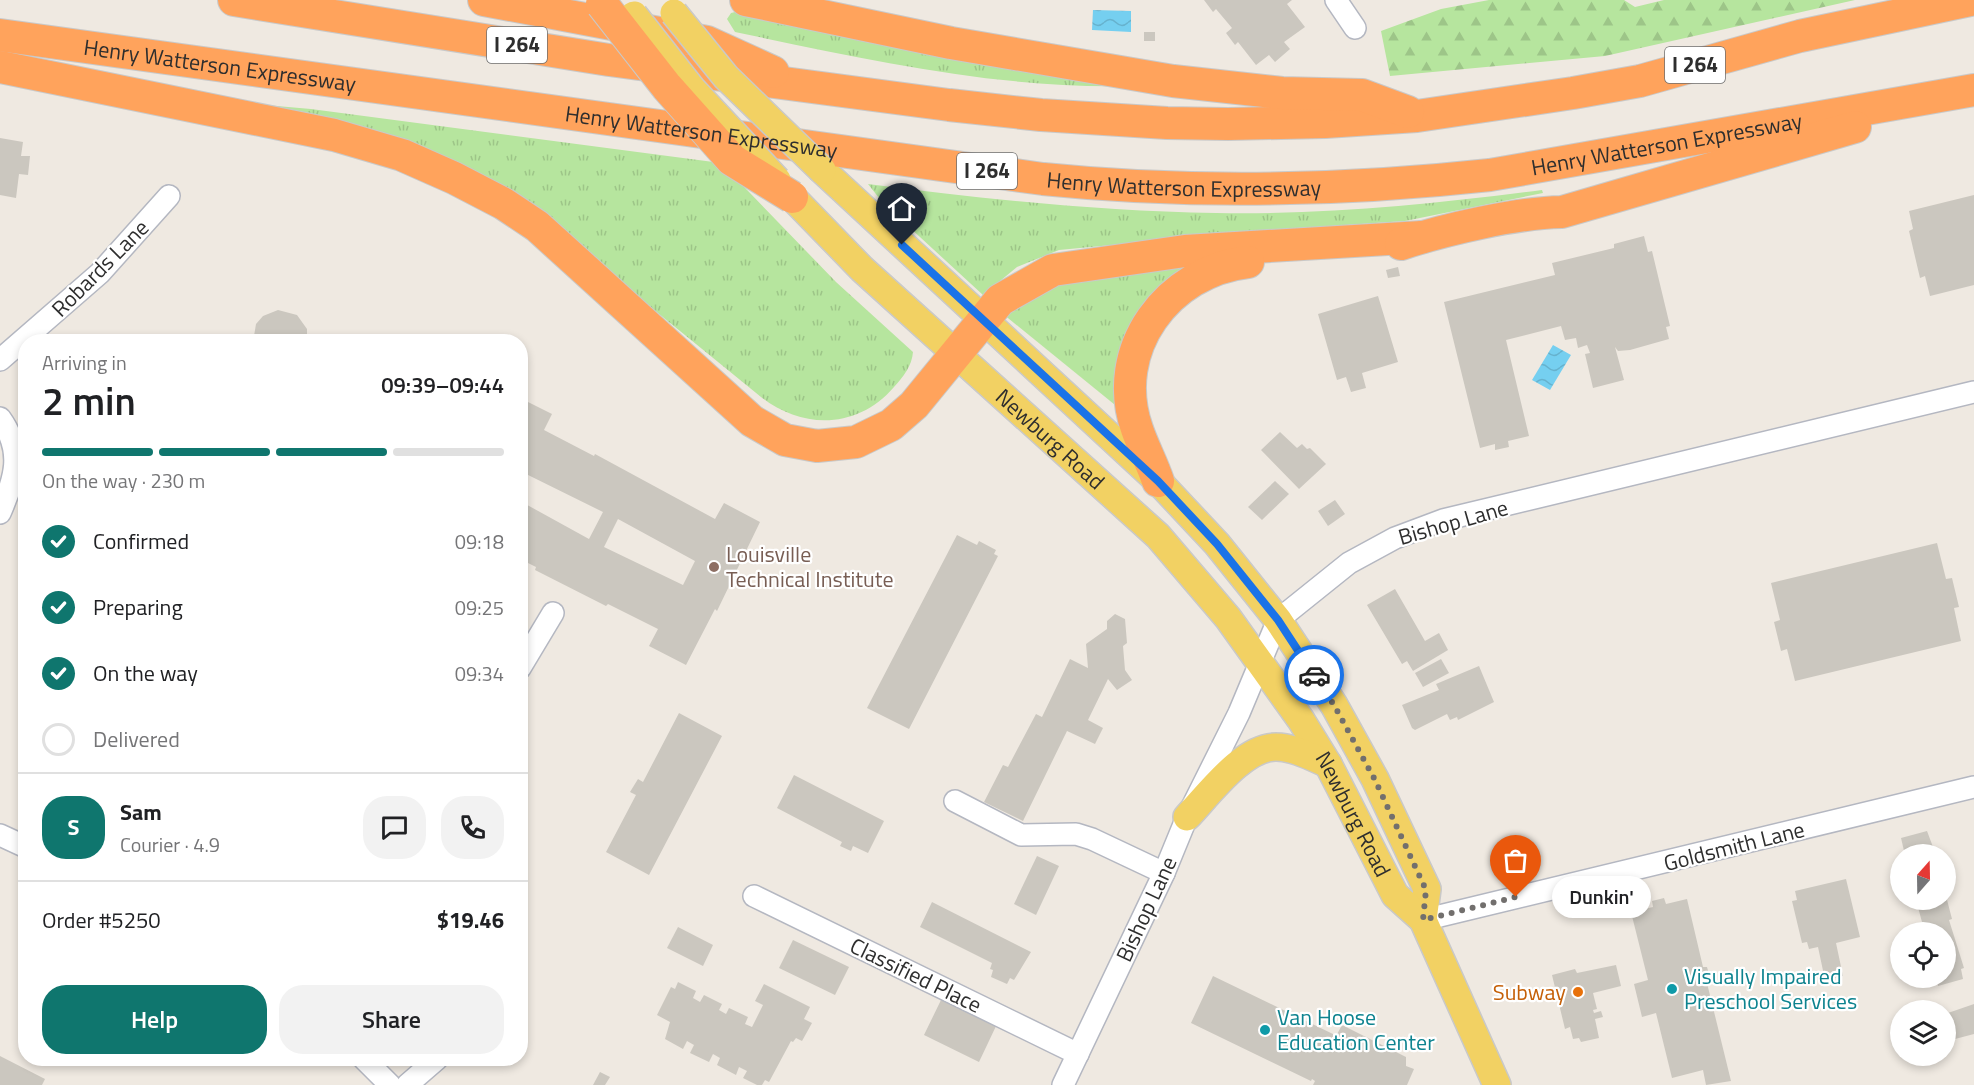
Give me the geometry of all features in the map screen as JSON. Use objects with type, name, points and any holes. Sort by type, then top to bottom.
[{"type":"highway","name":"I 264","points":[[234,0],[609,60],[1041,115],[1167,123],[1325,122],[1417,116],[1573,93],[1640,81],[1800,36],[1970,0]]},
{"type":"highway","points":[[484,0],[707,42],[800,85]]},
{"type":"highway","points":[[746,0],[951,43],[1173,81],[1282,93],[1362,95],[1417,116]]},
{"type":"highway","points":[[615,5],[667,87],[732,160],[792,197]]},
{"type":"highway","name":"Henry Watterson Expressway","points":[[0,35],[1043,179],[1175,189],[1439,180],[1490,175],[1974,91]]},
{"type":"highway","points":[[0,67],[334,135],[402,155],[454,178],[504,204],[537,226],[745,416],[785,440],[818,446],[836,446],[856,442],[891,425],[914,405],[1000,300],[1038,276],[1053,270],[1087,263],[1185,251],[1422,237]]},
{"type":"highway","points":[[1158,481],[1137,429],[1131,379],[1133,360],[1145,328],[1169,296],[1188,282],[1229,264],[1383,250],[1422,237],[1543,212],[1562,212],[1974,91]]},
{"type":"main road","name":"Newburg Road","points":[[669,7],[726,77],[982,320],[1158,481],[1217,544],[1278,620],[1334,705],[1375,780],[1426,890],[1423,920]]},
{"type":"main road","name":"Newburg Road","points":[[792,197],[862,269],[1158,536],[1262,663],[1328,764],[1395,895],[1423,920],[1497,1085]]},
{"type":"main road","points":[[1187,817],[1244,759],[1263,748],[1288,748],[1328,764]]},
{"type":"street","points":[[1336,0],[1355,28]]},
{"type":"street","name":"Robards Lane","points":[[30,334],[100,273],[169,196]]},
{"type":"street","name":"Robards Lane","points":[[0,360],[18,344]]},
{"type":"street","name":"Bishop Lane","points":[[1063,1085],[1164,873],[1187,817],[1262,663],[1278,620],[1349,563],[1419,527],[1974,392]]},
{"type":"street","points":[[0,418],[13,442],[16,454],[12,486],[0,513]]},
{"type":"street","points":[[528,655],[553,614]]},
{"type":"street","name":"Goldsmith Lane","points":[[1423,920],[1974,787]]},
{"type":"street","points":[[955,801],[1021,835],[1084,837],[1164,873]]},
{"type":"street","points":[[0,835],[18,843]]},
{"type":"street","name":"Classified Place","points":[[754,896],[1078,1054]]},
{"type":"street","points":[[371,1066],[390,1085]]},
{"type":"street","points":[[407,1085],[429,1066]]},
{"type":"green space","points":[[1489,0],[1624,0],[1635,7],[1664,0],[1855,0],[1605,56],[1390,76],[1381,31],[1441,9]]},
{"type":"green space","points":[[739,11],[1129,86],[1030,83],[882,62],[735,32],[727,19],[731,13]]},
{"type":"green space","points":[[231,102],[311,109],[721,163],[836,282],[913,352],[911,362],[894,387],[880,401],[864,411],[830,420],[794,415],[777,408],[761,397],[556,230]]},
{"type":"green space","points":[[868,184],[1042,203],[1129,210],[1216,213],[1339,210],[1461,200],[1542,190],[1543,193],[1405,221],[1260,231],[1059,250],[1017,267],[983,295],[883,203]]},
{"type":"green space","points":[[1187,264],[1186,271],[1120,409],[1003,314],[1041,285]]},
{"type":"water","points":[[1093,10],[1131,11],[1131,32],[1092,30]]},
{"type":"water","points":[[1553,345],[1571,355],[1550,390],[1532,380]]},
{"type":"building","points":[[1204,0],[1292,0],[1287,4],[1305,27],[1284,42],[1290,49],[1275,62],[1269,55],[1256,65],[1238,42],[1235,45],[1226,33],[1232,28],[1216,9],[1213,12]]},
{"type":"building","points":[[1144,32],[1155,32],[1155,41],[1144,41]]},
{"type":"building","points":[[0,138],[23,142],[21,156],[30,156],[28,175],[19,174],[16,198],[0,195]]},
{"type":"building","points":[[1974,195],[1974,285],[1930,296],[1925,276],[1920,278],[1909,231],[1913,229],[1909,211]]},
{"type":"building","points":[[1644,236],[1648,252],[1652,251],[1670,326],[1666,327],[1669,339],[1630,350],[1618,351],[1615,347],[1624,380],[1593,388],[1585,354],[1590,353],[1587,345],[1578,348],[1576,338],[1565,340],[1561,326],[1506,340],[1529,436],[1508,441],[1509,447],[1495,450],[1495,444],[1480,448],[1444,302],[1555,275],[1552,263],[1614,248],[1614,244]]},
{"type":"building","points":[[1398,267],[1400,276],[1388,278],[1386,270]]},
{"type":"building","points":[[1378,296],[1398,362],[1362,373],[1366,388],[1351,392],[1346,377],[1337,380],[1318,314]]},
{"type":"building","points":[[278,310],[297,315],[307,329],[307,334],[254,334],[256,324],[263,316]]},
{"type":"building","points":[[528,402],[552,414],[544,430],[594,456],[595,454],[715,519],[724,503],[760,522],[717,611],[715,609],[686,665],[649,646],[658,629],[535,570],[536,567],[528,563],[528,505],[589,539],[603,512],[528,475]],"holes":[[[618,519],[695,561],[683,585],[604,547]]]},
{"type":"building","points":[[1280,432],[1297,448],[1302,444],[1307,449],[1310,448],[1326,464],[1299,489],[1261,450]]},
{"type":"building","points":[[1275,481],[1289,494],[1262,520],[1248,507]]},
{"type":"building","points":[[1335,500],[1345,514],[1328,526],[1318,511]]},
{"type":"building","points":[[957,535],[977,545],[979,541],[996,550],[994,554],[998,556],[909,729],[867,708]]},
{"type":"building","points":[[1937,543],[1946,579],[1952,578],[1959,607],[1954,608],[1961,641],[1795,681],[1787,649],[1781,651],[1774,622],[1780,620],[1771,583]]},
{"type":"building","points":[[1395,589],[1425,641],[1439,633],[1448,650],[1413,671],[1407,661],[1402,664],[1367,605]]},
{"type":"building","points":[[1115,614],[1125,619],[1127,643],[1123,646],[1125,670],[1132,680],[1117,690],[1108,679],[1088,720],[1103,728],[1095,744],[1067,731],[1023,821],[984,802],[1003,765],[1008,767],[1036,714],[1042,717],[1070,659],[1088,668],[1086,644],[1107,629],[1107,621]]},
{"type":"building","points":[[1441,659],[1449,673],[1423,687],[1415,673]]},
{"type":"building","points":[[1479,666],[1494,702],[1458,720],[1457,717],[1450,720],[1447,714],[1415,730],[1412,728],[1402,705],[1439,690],[1436,684]]},
{"type":"building","points":[[679,713],[722,736],[649,875],[606,852],[636,795],[630,792],[638,779],[643,782]]},
{"type":"building","points":[[794,775],[884,821],[868,853],[853,846],[851,851],[840,846],[842,842],[777,808]]},
{"type":"building","points":[[1927,831],[1932,844],[1902,844],[1901,838]]},
{"type":"building","points":[[1037,856],[1059,866],[1036,915],[1014,904]]},
{"type":"building","points":[[1846,879],[1860,937],[1836,943],[1843,976],[1825,980],[1818,947],[1809,949],[1807,942],[1802,943],[1792,901],[1797,900],[1795,891]]},
{"type":"building","name":"Visually Impaired Preschool Services","points":[[1664,898],[1666,904],[1687,899],[1703,967],[1707,967],[1710,978],[1706,979],[1731,1081],[1706,1085],[1703,1070],[1672,1078],[1656,1013],[1642,1017],[1634,984],[1648,980],[1631,912],[1653,907],[1652,901]]},
{"type":"building","points":[[932,902],[1031,952],[1014,980],[1010,978],[1007,984],[991,977],[992,963],[920,927]]},
{"type":"building","points":[[1919,910],[1950,910],[1952,919],[1950,922],[1922,922]]},
{"type":"building","points":[[678,927],[713,945],[703,966],[667,948]]},
{"type":"building","points":[[793,940],[849,967],[835,995],[779,968]]},
{"type":"building","points":[[1956,942],[1964,968],[1961,969],[1963,979],[1956,981]]},
{"type":"building","points":[[1616,965],[1621,986],[1593,993],[1597,1009],[1593,1010],[1594,1013],[1601,1011],[1603,1017],[1595,1019],[1599,1038],[1581,1042],[1579,1038],[1573,1039],[1570,1027],[1565,1029],[1552,975],[1575,969],[1577,973]]},
{"type":"building","name":"Van Hoose Education Center","points":[[1213,976],[1333,1034],[1335,1038],[1342,1025],[1406,1057],[1406,1066],[1414,1069],[1407,1085],[1313,1085],[1315,1081],[1312,1079],[1311,1081],[1191,1023]]},
{"type":"building","points":[[678,982],[696,991],[693,998],[700,1002],[704,995],[722,1004],[719,1010],[726,1014],[729,1008],[748,1017],[745,1024],[752,1027],[763,1005],[755,1001],[764,984],[810,1007],[804,1019],[812,1023],[802,1041],[796,1038],[793,1042],[791,1041],[769,1082],[765,1080],[762,1085],[757,1085],[743,1078],[747,1071],[739,1067],[736,1075],[717,1065],[720,1058],[713,1054],[709,1062],[690,1053],[694,1045],[687,1041],[683,1049],[665,1039],[670,1022],[657,1015],[671,987],[675,989]]},
{"type":"building","points":[[941,1000],[987,1022],[988,1020],[997,1024],[979,1062],[924,1035]]},
{"type":"building","points":[[1974,1004],[1974,1034],[1956,1039],[1956,1010]]},
{"type":"building","points":[[0,1056],[45,1079],[42,1085],[0,1085]]},
{"type":"building","points":[[600,1072],[610,1077],[605,1085],[593,1085]]},
{"type":"way so far","points":[[1314,675],[1334,705],[1375,780],[1426,890],[1423,920],[1516,897]]},
{"type":"place","name":"Louisville Technical Institute","points":[[714,567]]},
{"type":"place","name":"Dunkin'","points":[[1516,897]]},
{"type":"place","name":"Visually Impaired Preschool Services","points":[[1672,989]]},
{"type":"place","name":"Subway","points":[[1578,992]]},
{"type":"place","name":"Van Hoose Education Center","points":[[1265,1030]]},
{"type":"route","points":[[902,245],[1158,481],[1217,544],[1278,620],[1314,675]]}]
